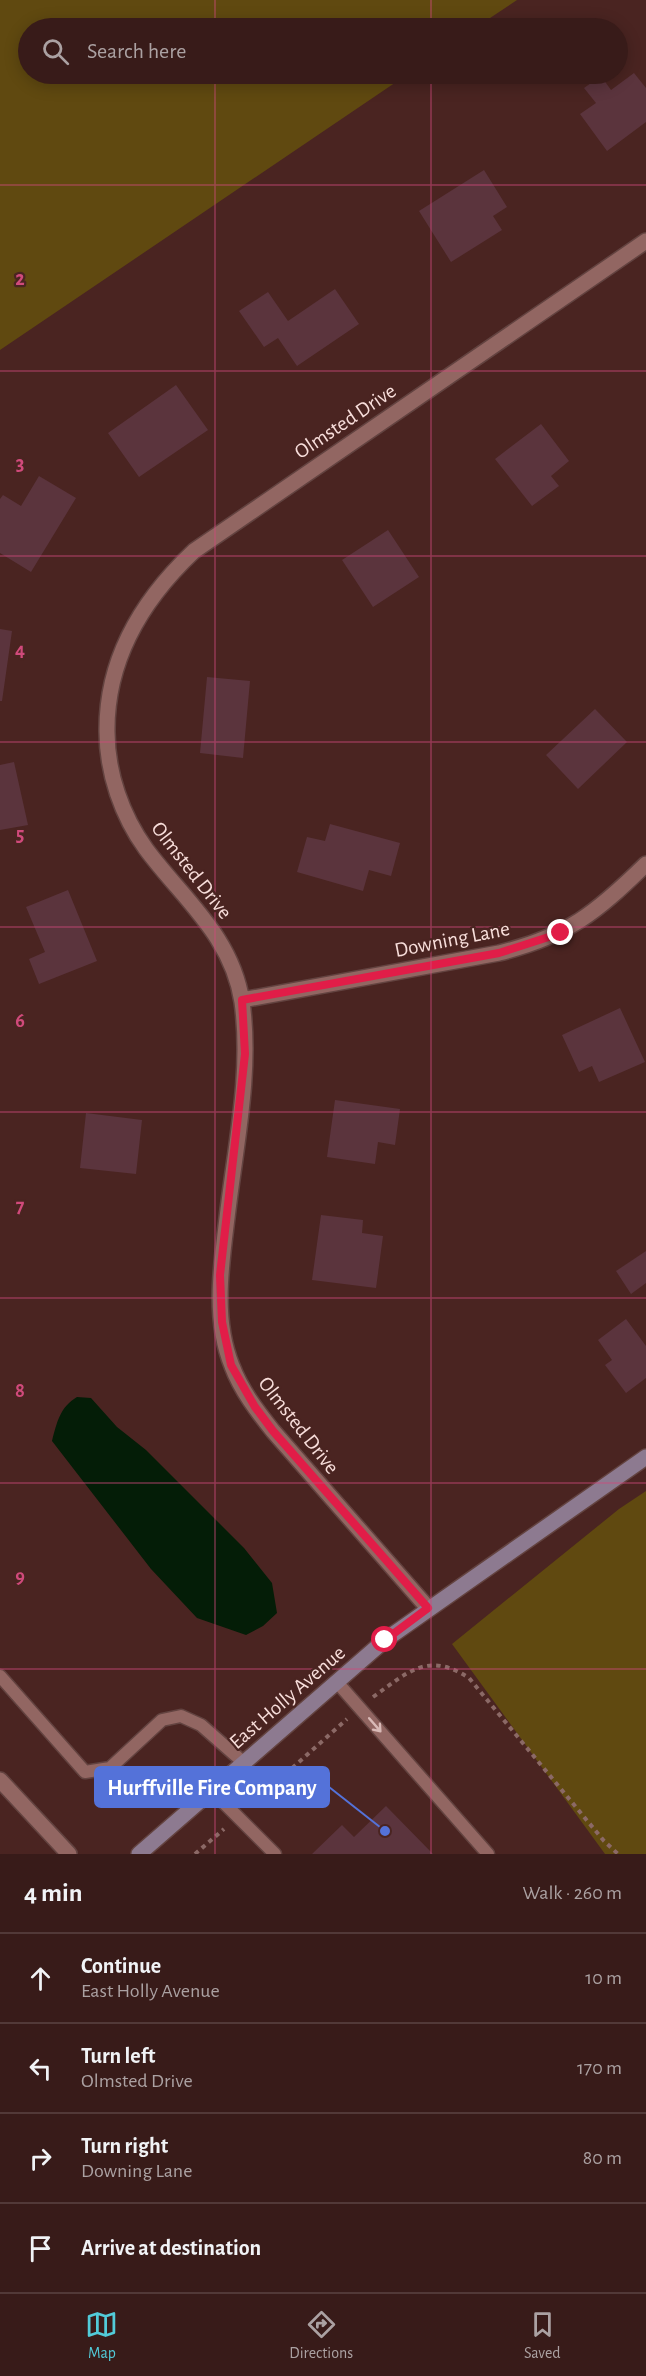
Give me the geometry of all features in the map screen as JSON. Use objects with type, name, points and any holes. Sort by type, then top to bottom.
[{"type":"street","name":"Olmsted Drive","points":[[428,1608],[273,1431],[250,1400],[231,1365],[222,1322],[220,1275],[245,1054],[242,1000],[236,976],[217,934],[148,851],[131,825],[120,799],[108,754],[111,685],[127,637],[147,603],[194,550],[646,242]]},
{"type":"street","name":"Downing Lane","points":[[242,1000],[499,953],[537,942],[582,922],[614,896],[646,864]]},
{"type":"street","name":"East Holly Avenue","points":[[139,1854],[336,1681],[428,1608],[646,1457]]},
{"type":"street","points":[[0,1780],[69,1854]]},
{"type":"lane","points":[[0,1676],[86,1772],[110,1768],[162,1720],[181,1716],[201,1725],[243,1762]]},
{"type":"lane","points":[[336,1681],[488,1854]]},
{"type":"lane","points":[[211,1790],[275,1854]]},
{"type":"path","points":[[372,1697],[413,1669],[427,1665],[454,1668],[470,1678],[604,1841],[618,1854]]},
{"type":"path","points":[[289,1771],[346,1719]]},
{"type":"shaded area","points":[[0,0],[517,0],[490,18],[18,18],[18,84],[393,84],[0,350]]},
{"type":"shaded area","points":[[77,1397],[91,1398],[117,1427],[146,1450],[244,1548],[272,1583],[277,1613],[263,1626],[246,1635],[197,1618],[151,1569],[52,1441],[63,1410]]},
{"type":"shaded area","points":[[646,1491],[646,1854],[605,1854],[452,1644],[619,1509]]},
{"type":"building","points":[[634,73],[646,88],[646,122],[607,151],[580,114],[596,103],[584,88],[590,84],[607,84],[611,90],[619,84],[628,84],[628,77]]},
{"type":"building","points":[[484,170],[507,207],[493,216],[502,230],[451,262],[419,211]]},
{"type":"building","points":[[335,289],[359,324],[297,366],[278,338],[264,347],[239,311],[268,292],[288,321]]},
{"type":"building","points":[[176,385],[208,430],[139,477],[108,433]]},
{"type":"building","points":[[541,424],[569,461],[551,476],[559,486],[532,506],[495,459]]},
{"type":"building","points":[[39,476],[76,498],[31,572],[0,553],[0,499],[3,495],[21,506]]},
{"type":"building","points":[[388,530],[419,577],[373,607],[342,560]]},
{"type":"building","points":[[0,629],[12,631],[2,701],[0,701]]},
{"type":"building","points":[[207,677],[250,681],[243,758],[200,753]]},
{"type":"building","points":[[595,709],[627,742],[578,789],[546,755]]},
{"type":"building","points":[[14,762],[28,825],[0,830],[0,765]]},
{"type":"building","points":[[330,824],[400,843],[391,876],[369,870],[363,891],[297,872],[307,837],[325,841]]},
{"type":"building","points":[[68,890],[97,961],[39,984],[29,959],[45,952],[26,907]]},
{"type":"building","points":[[620,1008],[645,1062],[599,1082],[592,1066],[579,1072],[562,1035]]},
{"type":"building","points":[[335,1100],[400,1109],[395,1145],[378,1142],[375,1164],[327,1157]]},
{"type":"building","points":[[86,1113],[142,1120],[136,1174],[80,1168]]},
{"type":"building","points":[[321,1215],[363,1220],[362,1233],[383,1236],[376,1288],[312,1280]]},
{"type":"building","points":[[646,1251],[646,1283],[631,1294],[616,1271]]},
{"type":"building","points":[[626,1319],[646,1346],[646,1378],[626,1393],[605,1365],[612,1360],[598,1340]]},
{"type":"building","points":[[386,1806],[433,1854],[312,1854],[342,1825],[354,1837]]},
{"type":"place","name":"Hurffville Fire Company","points":[[385,1831]]},
{"type":"route","points":[[385,1640],[428,1608],[273,1431],[241,1386],[225,1345],[220,1275],[243,1082],[245,1030],[242,1000],[499,953],[561,933]]}]
